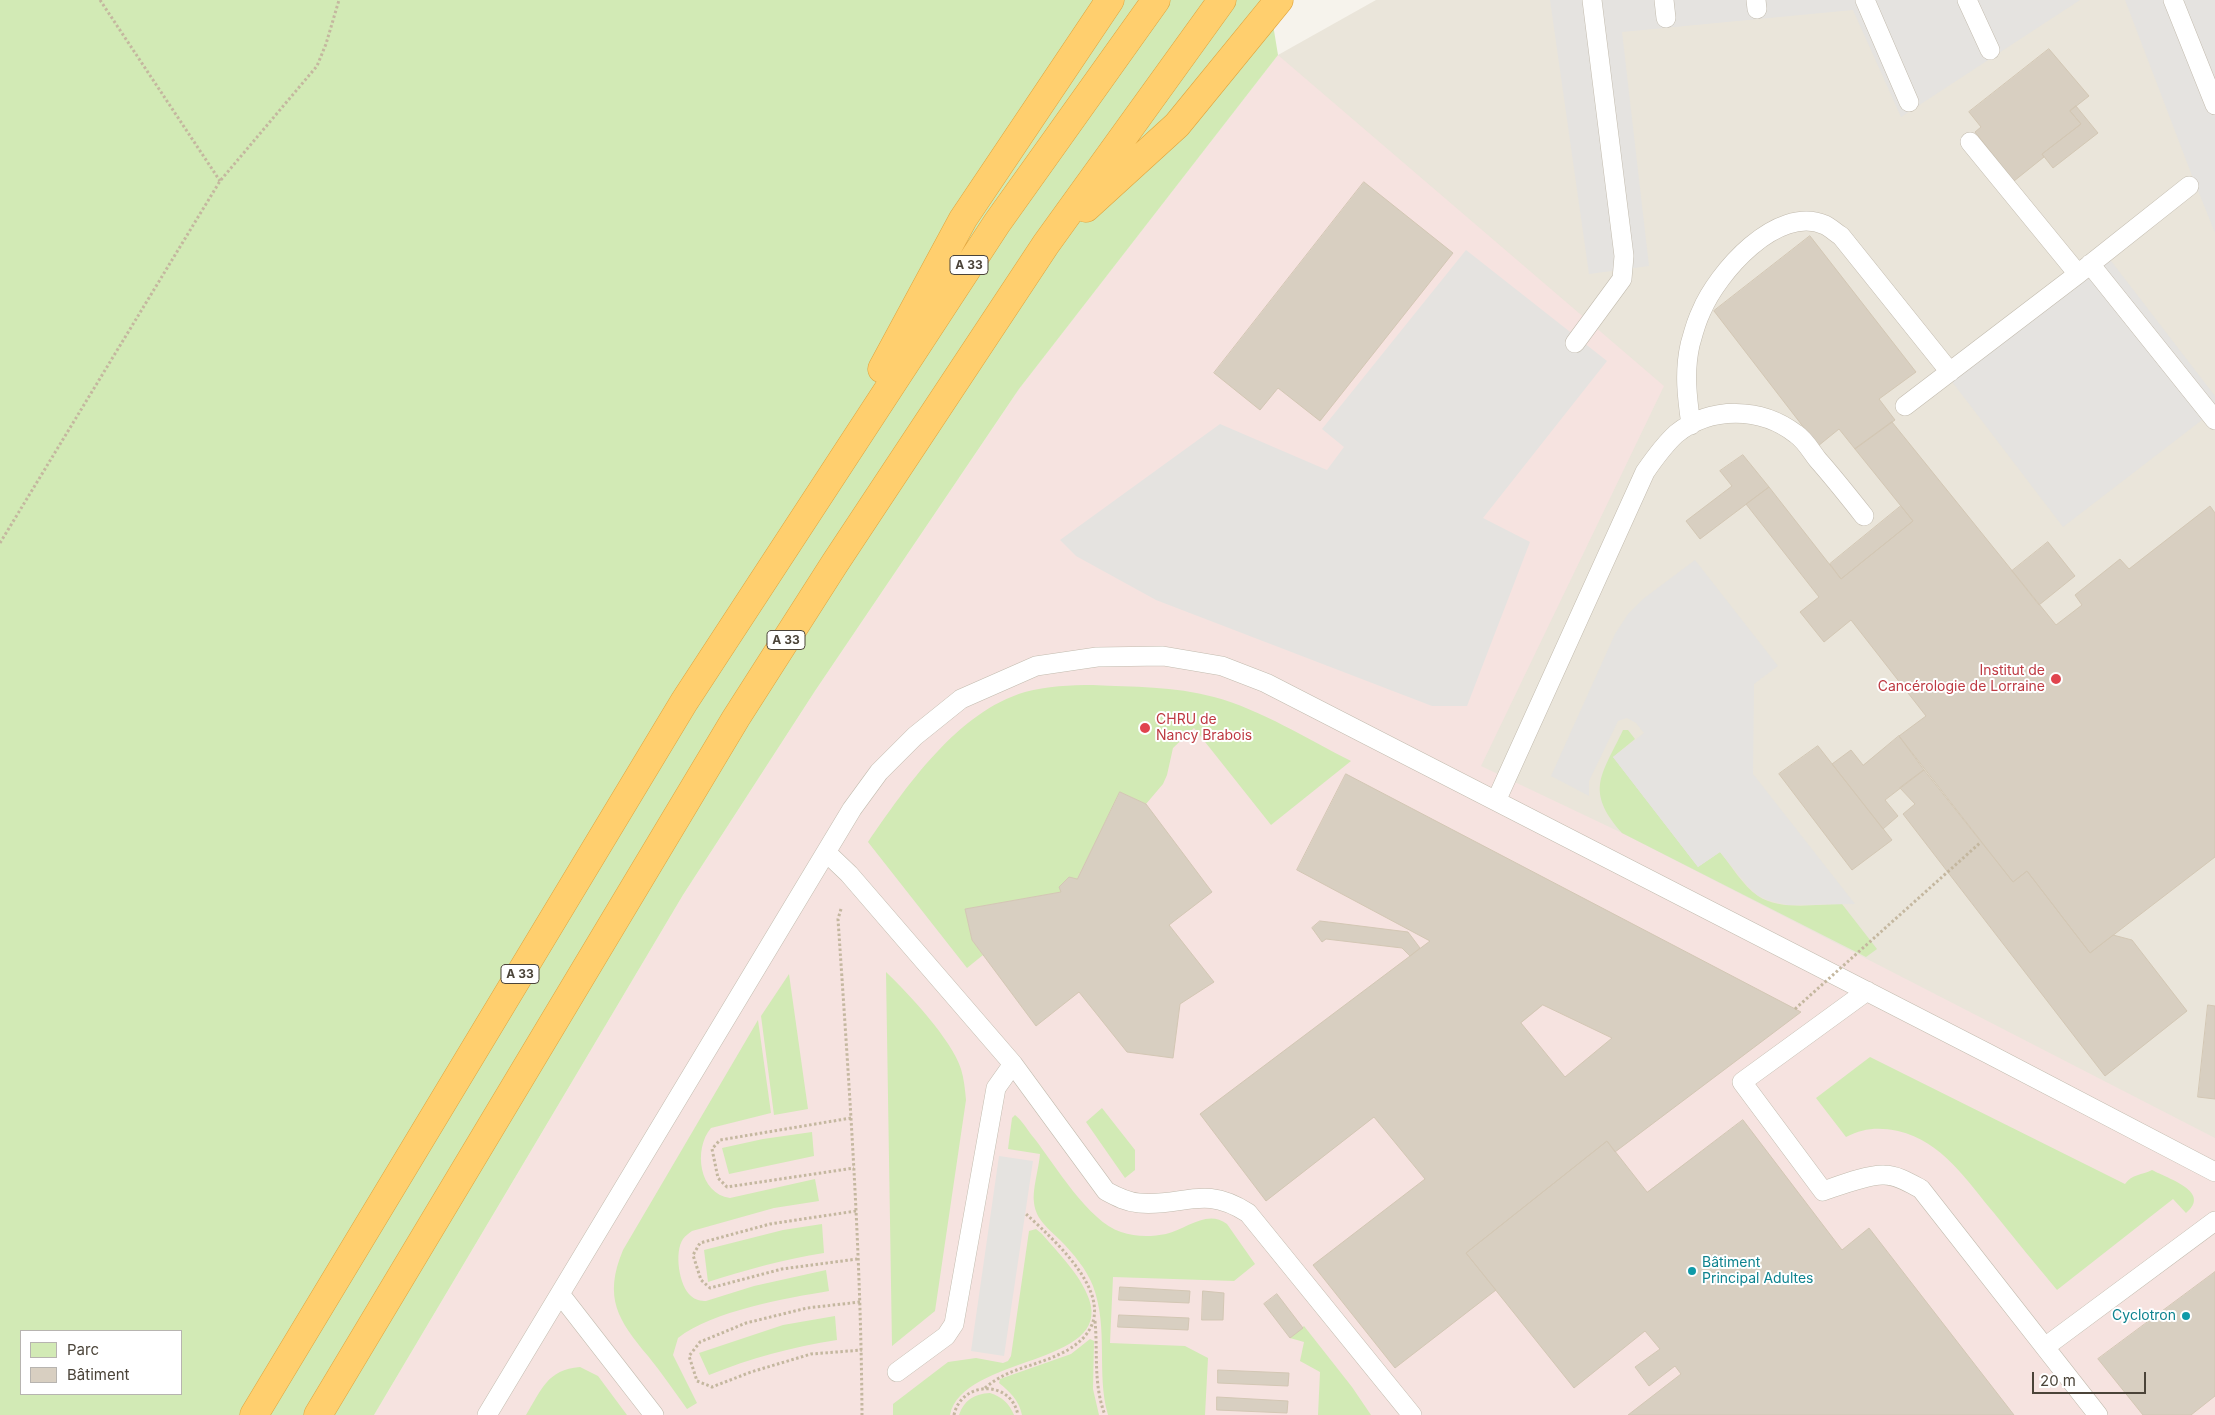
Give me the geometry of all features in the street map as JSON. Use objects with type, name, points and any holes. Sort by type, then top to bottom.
[{"type":"highway","points":[[790,537],[963,219],[1110,0]]},
{"type":"highway","name":"A 33","points":[[254,1415],[684,702],[997,222],[1156,0]]},
{"type":"highway","name":"A 33","points":[[318,1415],[736,718],[840,555],[1046,244],[1222,0]]},
{"type":"highway","points":[[1046,244],[1176,125],[1279,0]]},
{"type":"lane","points":[[1576,343],[1622,279],[1624,256],[1592,0]]},
{"type":"lane","points":[[1865,0],[1909,102]]},
{"type":"lane","points":[[1967,0],[1990,50]]},
{"type":"lane","points":[[2173,0],[2215,105]]},
{"type":"lane","points":[[1970,142],[2084,269],[2215,420]]},
{"type":"lane","points":[[1905,406],[2189,186]]},
{"type":"lane","points":[[1690,424],[1685,379],[1690,345],[1701,312],[1717,284],[1738,258],[1762,238],[1785,224],[1805,222],[1825,225],[1841,236],[1950,372]]},
{"type":"lane","points":[[1496,800],[1645,472],[1675,435],[1690,424],[1712,417],[1736,413],[1760,415],[1780,423],[1798,434],[1864,516]]},
{"type":"lane","points":[[487,1415],[852,809],[879,772],[915,736],[961,699],[1036,666],[1097,657],[1164,656],[1222,666],[1266,683],[2215,1172]]},
{"type":"lane","points":[[826,853],[849,874],[1013,1064],[1106,1191],[1122,1199],[1138,1203],[1164,1203],[1198,1197],[1218,1198],[1235,1204],[1248,1213],[1412,1415]]},
{"type":"lane","points":[[1867,991],[1742,1082],[1823,1191],[1845,1183],[1884,1174],[1903,1180],[1921,1189],[2098,1415]]},
{"type":"lane","points":[[897,1372],[946,1336],[954,1324],[996,1088],[1013,1064]]},
{"type":"lane","points":[[2045,1347],[2215,1221]]},
{"type":"lane","points":[[560,1294],[654,1415]]},
{"type":"path","points":[[100,0],[220,181]]},
{"type":"path","points":[[0,543],[220,181],[317,66],[326,44],[339,0]]},
{"type":"path","points":[[1795,1009],[1982,842]]},
{"type":"path","points":[[849,874],[838,919],[854,1168],[862,1350],[862,1415]]},
{"type":"path","points":[[851,1118],[720,1140],[712,1149],[718,1178],[727,1187],[854,1168]]},
{"type":"path","points":[[856,1211],[770,1224],[700,1243],[693,1255],[701,1280],[710,1288],[782,1269],[858,1259]]},
{"type":"path","points":[[1025,1213],[1071,1260],[1086,1281],[1094,1299],[1097,1347],[1095,1369],[1100,1403],[1105,1415]]},
{"type":"path","points":[[860,1302],[807,1308],[746,1323],[700,1342],[689,1356],[697,1381],[712,1387],[750,1372],[811,1354],[862,1350]]},
{"type":"path","points":[[985,1388],[997,1377],[1070,1349],[1087,1335],[1095,1318]]},
{"type":"path","points":[[954,1415],[958,1403],[965,1395],[985,1388],[996,1389],[1006,1394],[1013,1402],[1018,1415]]},
{"type":"shaded area","name":"CHRU de Nancy Brabois","points":[[1376,0],[2215,0],[2215,1415],[374,1415],[1019,389],[1278,55]]},
{"type":"shaded area","points":[[1550,0],[2080,0],[1901,117],[1853,10],[1622,32],[1649,266],[1589,274]]},
{"type":"shaded area","points":[[2125,0],[2215,0],[2215,233],[2191,173]]},
{"type":"shaded area","name":"CHRU de Nancy Brabois","points":[[1278,55],[1664,386],[1481,766],[1622,833],[2215,1138],[2215,1415],[374,1415],[683,895],[815,691],[1019,389]]},
{"type":"shaded area","points":[[1466,250],[1607,361],[1483,518],[1530,542],[1467,706],[1432,706],[1156,600],[1076,556],[1060,540],[1220,424],[1327,470],[1344,447],[1322,429]]},
{"type":"shaded area","points":[[2108,257],[2215,396],[2215,410],[2063,527],[1950,379]]},
{"type":"shaded area","points":[[1695,560],[1778,666],[1754,684],[1753,774],[1855,904],[1788,905],[1767,900],[1757,895],[1747,885],[1720,852],[1698,867],[1613,757],[1644,733],[1636,723],[1627,718],[1618,721],[1589,781],[1589,796],[1551,776],[1615,634],[1628,614],[1643,599]]},
{"type":"shaded area","points":[[999,1156],[1033,1161],[1004,1356],[971,1351]]},
{"type":"green space","points":[[0,0],[1269,0],[1278,55],[1019,389],[815,691],[683,895],[374,1415],[0,1415]]},
{"type":"green space","points":[[1093,685],[1169,689],[1214,697],[1267,717],[1351,761],[1271,825],[1194,728],[1173,748],[1163,784],[1146,804],[1120,792],[1077,879],[1061,892],[965,909],[972,940],[983,955],[967,968],[868,842],[899,798],[935,754],[977,716],[1000,702],[1025,692],[1059,686]]},
{"type":"green space","points":[[1623,730],[1628,730],[1635,739],[1613,757],[1698,867],[1720,852],[1747,887],[1767,901],[1799,906],[1842,904],[1877,949],[1866,957],[1622,833],[1610,818],[1603,805],[1600,782],[1603,771]]},
{"type":"green space","points":[[886,972],[917,1004],[949,1045],[961,1069],[966,1100],[935,1311],[892,1346]]},
{"type":"green space","points":[[789,974],[808,1109],[774,1115],[761,1016]]},
{"type":"green space","points":[[758,1020],[771,1113],[711,1128],[705,1137],[702,1147],[702,1169],[711,1188],[720,1195],[730,1198],[815,1179],[819,1201],[774,1208],[692,1231],[684,1238],[680,1245],[678,1260],[683,1285],[691,1296],[706,1301],[754,1286],[826,1270],[829,1291],[772,1302],[730,1313],[710,1320],[678,1338],[673,1355],[697,1403],[687,1409],[637,1343],[622,1319],[614,1295],[614,1282],[623,1250]]},
{"type":"green space","points":[[1870,1057],[2125,1184],[2134,1176],[2152,1170],[2185,1187],[2194,1199],[2193,1205],[2186,1213],[2173,1199],[2057,1290],[1963,1175],[1941,1153],[1914,1136],[1898,1131],[1871,1129],[1846,1137],[1816,1098]]},
{"type":"green space","points":[[1102,1108],[1135,1150],[1135,1170],[1125,1178],[1086,1122]]},
{"type":"green space","points":[[1015,1115],[1023,1123],[1073,1191],[1097,1217],[1109,1226],[1126,1234],[1149,1236],[1174,1232],[1204,1219],[1219,1220],[1227,1224],[1255,1264],[1234,1281],[1113,1277],[1110,1343],[1185,1346],[1208,1358],[1205,1415],[1108,1415],[1103,1383],[1102,1335],[1098,1302],[1093,1286],[1079,1262],[1044,1224],[1035,1209],[1035,1185],[1040,1154],[1008,1149],[1012,1118]]},
{"type":"green space","points":[[812,1132],[814,1156],[729,1174],[722,1148],[763,1139]]},
{"type":"green space","points":[[822,1224],[824,1253],[765,1265],[708,1282],[704,1250],[783,1230]]},
{"type":"green space","points":[[1036,1229],[1075,1273],[1089,1299],[1090,1321],[1079,1337],[1059,1349],[981,1381],[961,1396],[950,1415],[893,1415],[893,1404],[948,1362],[976,1358],[1003,1363],[1008,1361],[1011,1356],[1029,1231]]},
{"type":"green space","points":[[835,1316],[837,1340],[772,1354],[740,1363],[709,1375],[699,1353],[783,1325]]},
{"type":"green space","points":[[1304,1326],[1352,1387],[1371,1415],[1318,1415],[1320,1372],[1300,1361],[1304,1342],[1290,1338]]},
{"type":"green space","points":[[1090,1339],[1094,1341],[1093,1389],[1099,1415],[1022,1415],[1014,1397],[999,1383],[1000,1379],[1071,1354]]},
{"type":"green space","points":[[580,1367],[598,1376],[627,1415],[526,1415],[547,1382],[560,1372]]},
{"type":"green space","points":[[990,1393],[1005,1401],[1014,1415],[959,1415],[964,1405],[974,1396]]},
{"type":"building","points":[[2049,49],[2089,96],[2070,111],[2081,124],[2042,154],[2044,157],[2014,181],[1975,132],[1981,127],[1969,112]]},
{"type":"building","points":[[2076,106],[2098,133],[2053,168],[2042,154],[2081,124],[2070,111]]},
{"type":"building","points":[[1364,182],[1453,253],[1320,421],[1278,388],[1260,410],[1214,373]]},
{"type":"building","points":[[1810,236],[1916,372],[1879,399],[1895,420],[1855,449],[1839,429],[1818,446],[1714,311]]},
{"type":"building","name":"Institut de Cancérologie de Lorraine","points":[[1892,422],[2056,625],[2082,605],[2075,595],[2120,559],[2129,569],[2210,506],[2215,513],[2215,857],[2090,953],[2027,871],[2013,882],[1899,736],[1926,716],[1851,620],[1824,642],[1800,612],[1819,597],[1746,504],[1769,487],[1841,579],[1913,521],[1855,449]]},
{"type":"building","points":[[1743,455],[1769,487],[1700,539],[1686,521],[1732,486],[1720,471]]},
{"type":"building","points":[[1901,506],[1913,521],[1841,579],[1830,564]]},
{"type":"building","points":[[2048,542],[2075,576],[2039,605],[2012,571]]},
{"type":"building","points":[[1899,736],[1924,770],[1885,800],[1898,816],[1883,829],[1832,764],[1851,750],[1863,765]]},
{"type":"building","points":[[1818,746],[1892,840],[1852,870],[1779,774]]},
{"type":"building","points":[[1924,770],[2013,882],[2027,871],[2090,953],[2113,935],[2132,940],[2187,1011],[2105,1076],[1903,814],[1915,804],[1900,788]]},
{"type":"building","points":[[1346,774],[1801,1012],[1615,1152],[1607,1141],[1466,1253],[1496,1290],[1395,1368],[1313,1265],[1425,1179],[1374,1117],[1266,1201],[1200,1114],[1430,941],[1297,870]],"holes":[[[1543,1005],[1612,1038],[1565,1077],[1521,1023]]]},
{"type":"building","points":[[1120,792],[1146,804],[1212,892],[1169,925],[1214,982],[1180,1004],[1173,1058],[1127,1052],[1079,992],[1036,1026],[972,940],[965,909],[1061,892],[1059,887],[1069,877],[1077,879]]},
{"type":"building","points":[[1320,921],[1408,932],[1420,948],[1410,956],[1402,948],[1326,939],[1322,942],[1312,928]]},
{"type":"building","points":[[2208,1005],[2215,1006],[2215,1099],[2198,1097]]},
{"type":"building","name":"Bâtiment Principal Adultes","points":[[1743,1120],[1842,1250],[1869,1228],[2014,1415],[1628,1415],[1681,1374],[1675,1366],[1649,1386],[1635,1367],[1660,1349],[1645,1331],[1574,1388],[1466,1253],[1607,1141],[1647,1192]]},
{"type":"building","name":"Cyclotron","points":[[2215,1272],[2215,1396],[2191,1415],[2143,1415],[2098,1359]]},
{"type":"building","points":[[1120,1287],[1190,1291],[1189,1303],[1119,1300]]},
{"type":"building","points":[[1203,1291],[1224,1293],[1223,1320],[1202,1320]]},
{"type":"building","points":[[1277,1294],[1303,1328],[1290,1338],[1264,1304]]},
{"type":"building","points":[[1119,1315],[1189,1318],[1188,1330],[1118,1327]]},
{"type":"building","points":[[1218,1370],[1289,1373],[1288,1386],[1218,1383]]},
{"type":"building","points":[[1217,1397],[1288,1401],[1287,1413],[1217,1410]]},
{"type":"place","name":"Institut de Cancérologie de Lorraine","points":[[2056,679]]},
{"type":"place","name":"CHRU de Nancy Brabois","points":[[1145,728]]},
{"type":"place","name":"Bâtiment Principal Adultes","points":[[1692,1271]]},
{"type":"place","name":"Cyclotron","points":[[2186,1316]]}]
